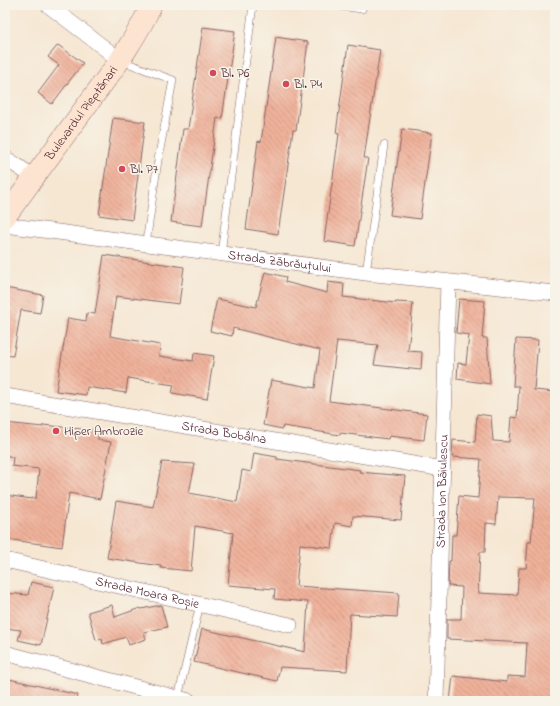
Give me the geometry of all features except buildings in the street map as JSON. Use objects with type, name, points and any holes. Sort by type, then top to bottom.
[{"type":"main road","name":"Bulevardul Pieptănari","points":[[5,217],[120,60],[146,17],[151,5]]},
{"type":"street","points":[[48,5],[120,60]]},
{"type":"street","points":[[5,158],[34,177]]},
{"type":"street","name":"Strada Zăbrăuțului","points":[[5,225],[366,273],[555,293]]},
{"type":"street","name":"Strada Ion Băiulescu","points":[[436,701],[448,282]]},
{"type":"street","name":"Strada Bobâlna","points":[[5,396],[443,469]]},
{"type":"street","name":"Strada Moara Roșie","points":[[5,560],[290,625]]},
{"type":"street","points":[[5,653],[183,700]]},
{"type":"lane","points":[[221,254],[253,5]]},
{"type":"lane","points":[[333,5],[362,9]]},
{"type":"lane","points":[[120,60],[173,80],[158,160],[146,244]]},
{"type":"lane","points":[[366,273],[384,145]]},
{"type":"lane","points":[[183,700],[200,604]]},
{"type":"place","name":"Bl. P6","points":[[213,73]]},
{"type":"place","name":"Bl. P4","points":[[286,84]]},
{"type":"place","name":"Bl. P7","points":[[122,169]]},
{"type":"place","name":"Hiper Ambrozie","points":[[56,431]]}]
